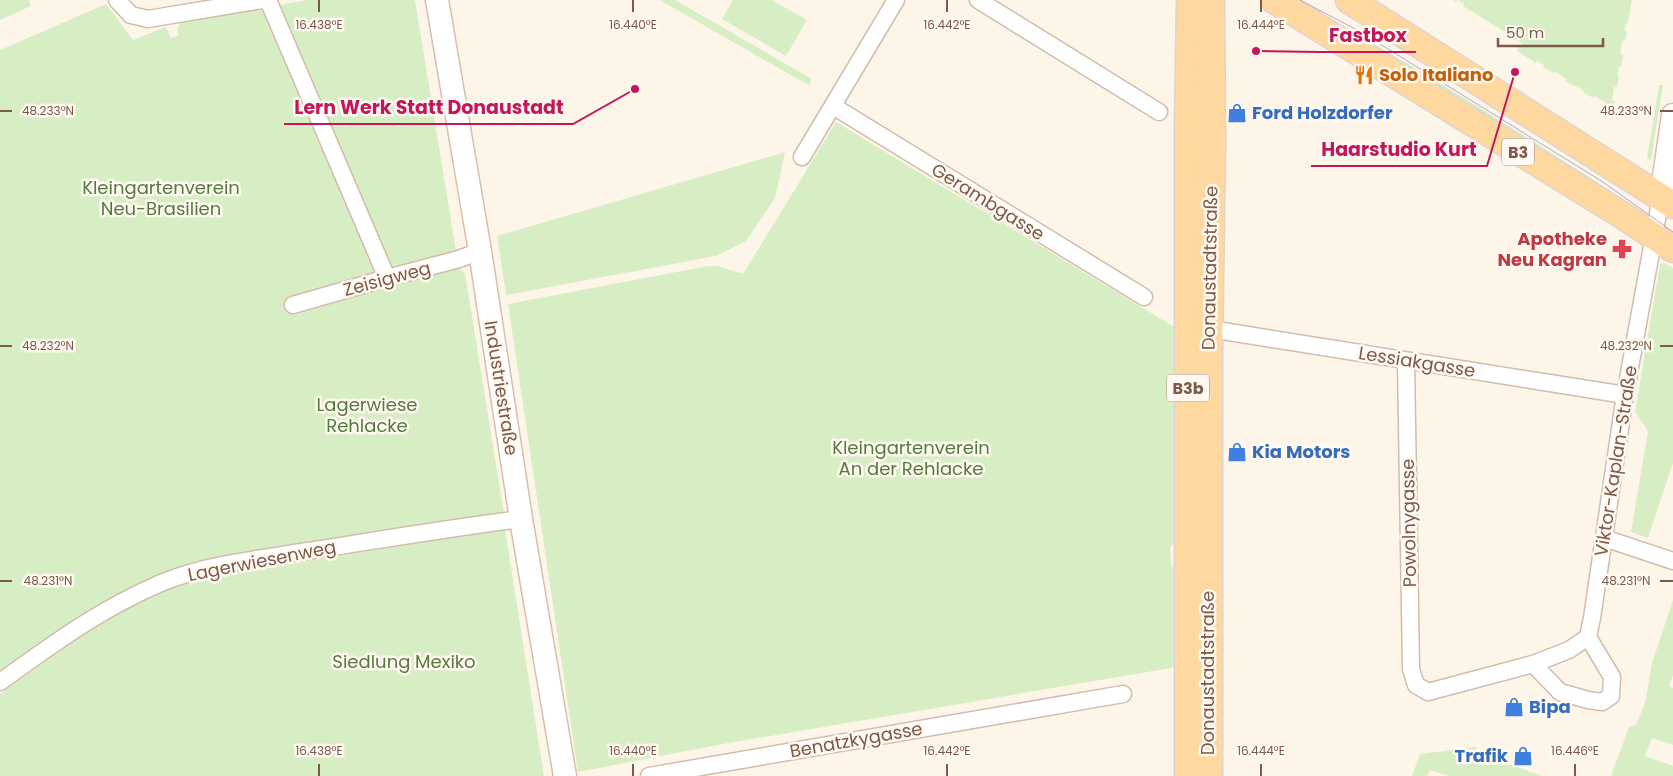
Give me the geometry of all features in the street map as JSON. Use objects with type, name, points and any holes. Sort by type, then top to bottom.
[{"type":"main road","name":"Donaustadtstraße","points":[[1188,776],[1188,129],[1190,0]]},
{"type":"main road","name":"Donaustadtstraße","points":[[1208,776],[1212,143],[1211,0]]},
{"type":"main road","name":"B3","points":[[1274,0],[1622,215],[1663,243]]},
{"type":"main road","name":"B3","points":[[1349,0],[1667,201]]},
{"type":"street","points":[[116,0],[132,15],[148,19],[262,0]]},
{"type":"street","points":[[268,0],[387,278]]},
{"type":"street","name":"Industriestraße","points":[[437,0],[480,251],[521,519],[564,776]]},
{"type":"street","points":[[802,157],[896,0]]},
{"type":"street","points":[[978,0],[1159,112]]},
{"type":"street","name":"Gerambgasse","points":[[833,106],[1144,297]]},
{"type":"street","points":[[1667,201],[1673,116]]},
{"type":"street","name":"Viktor-Kaplan-Straße","points":[[1588,638],[1625,395],[1663,243],[1667,201]]},
{"type":"street","name":"Zeisigweg","points":[[293,305],[459,259],[480,251]]},
{"type":"street","name":"Lessiakgasse","points":[[1210,329],[1625,395]]},
{"type":"street","name":"Powolnygasse","points":[[1406,361],[1411,670],[1416,685],[1428,692],[1533,664]]},
{"type":"street","name":"Lagerwiesenweg","points":[[0,682],[66,635],[112,606],[162,582],[204,569],[395,537],[521,519]]},
{"type":"street","points":[[1604,538],[1673,561]]},
{"type":"street","points":[[1588,638],[1612,677],[1611,696],[1602,702],[1560,692],[1533,664],[1569,650],[1588,638]]},
{"type":"street","name":"Benatzkygasse","points":[[649,776],[1123,694]]},
{"type":"green space","points":[[0,0],[29,0],[31,6],[0,20]]},
{"type":"green space","points":[[308,0],[415,0],[456,251],[394,269],[290,309],[294,315],[457,266],[465,273],[504,514],[202,564],[0,676],[0,50],[106,4],[133,40],[166,27],[171,38],[179,35],[177,29],[182,21]]},
{"type":"green space","points":[[660,0],[675,0],[812,79],[809,85],[794,77]]},
{"type":"green space","points":[[733,0],[772,0],[807,20],[786,56],[722,19]]},
{"type":"green space","points":[[1458,0],[1632,0],[1628,23],[1626,23],[1624,30],[1627,31],[1625,41],[1622,41],[1620,54],[1623,55],[1621,67],[1619,66],[1617,75],[1619,75],[1617,87],[1614,87],[1612,100],[1615,101],[1614,107],[1611,109],[1605,105],[1606,103],[1595,96],[1593,98],[1583,92],[1583,90],[1565,81],[1567,79],[1554,71],[1553,73],[1543,67],[1544,65],[1537,61],[1536,63],[1517,51],[1522,43],[1513,35],[1463,6],[1464,4]]},
{"type":"green space","points":[[1313,10],[1427,75],[1614,193],[1611,197]]},
{"type":"green space","points":[[1659,85],[1663,85],[1651,160],[1647,159]]},
{"type":"green space","name":"Kleingartenverein An der Rehlacke","points":[[836,122],[1176,328],[1176,542],[1170,547],[1171,564],[1175,570],[1176,662],[1171,668],[723,744],[578,772],[508,304],[708,266],[718,266],[743,274]]},
{"type":"green space","points":[[785,152],[775,198],[746,241],[716,256],[506,295],[497,236]]},
{"type":"green space","points":[[1664,263],[1673,268],[1673,463],[1648,538],[1631,532],[1648,431],[1635,412],[1660,264]]},
{"type":"green space","name":"Siedlung Mexiko","points":[[505,529],[544,776],[0,776],[0,694],[89,630],[142,599],[170,586],[205,578]]},
{"type":"green space","points":[[1673,600],[1673,675],[1669,686],[1673,688],[1673,745],[1652,738],[1645,756],[1673,766],[1673,776],[1611,776],[1629,727],[1636,725],[1645,703],[1652,663]]},
{"type":"green space","points":[[1476,747],[1478,753],[1542,776],[1449,776],[1430,770],[1427,776],[1412,776],[1420,754]]},
{"type":"tram line","points":[[1300,0],[1359,31],[1603,182],[1673,232]]},
{"type":"place","name":"Fastbox","points":[[1256,51]]},
{"type":"place","name":"Haarstudio Kurt","points":[[1515,72]]},
{"type":"place","name":"Solo Italiano","points":[[1364,75]]},
{"type":"place","name":"Lern Werk Statt Donaustadt","points":[[635,89]]},
{"type":"place","name":"Ford Holzdorfer","points":[[1237,113]]},
{"type":"place","name":"Apotheke Neu Kagran","points":[[1622,249]]},
{"type":"place","name":"Kia Motors","points":[[1237,452]]},
{"type":"place","name":"Bipa","points":[[1514,707]]},
{"type":"place","name":"Trafik","points":[[1523,756]]},
{"type":"park label","name":"Kleingartenverein Neu-Brasilien","points":[[161,198]]},
{"type":"park label","name":"Lagerwiese Rehlacke","points":[[367,415]]}]
